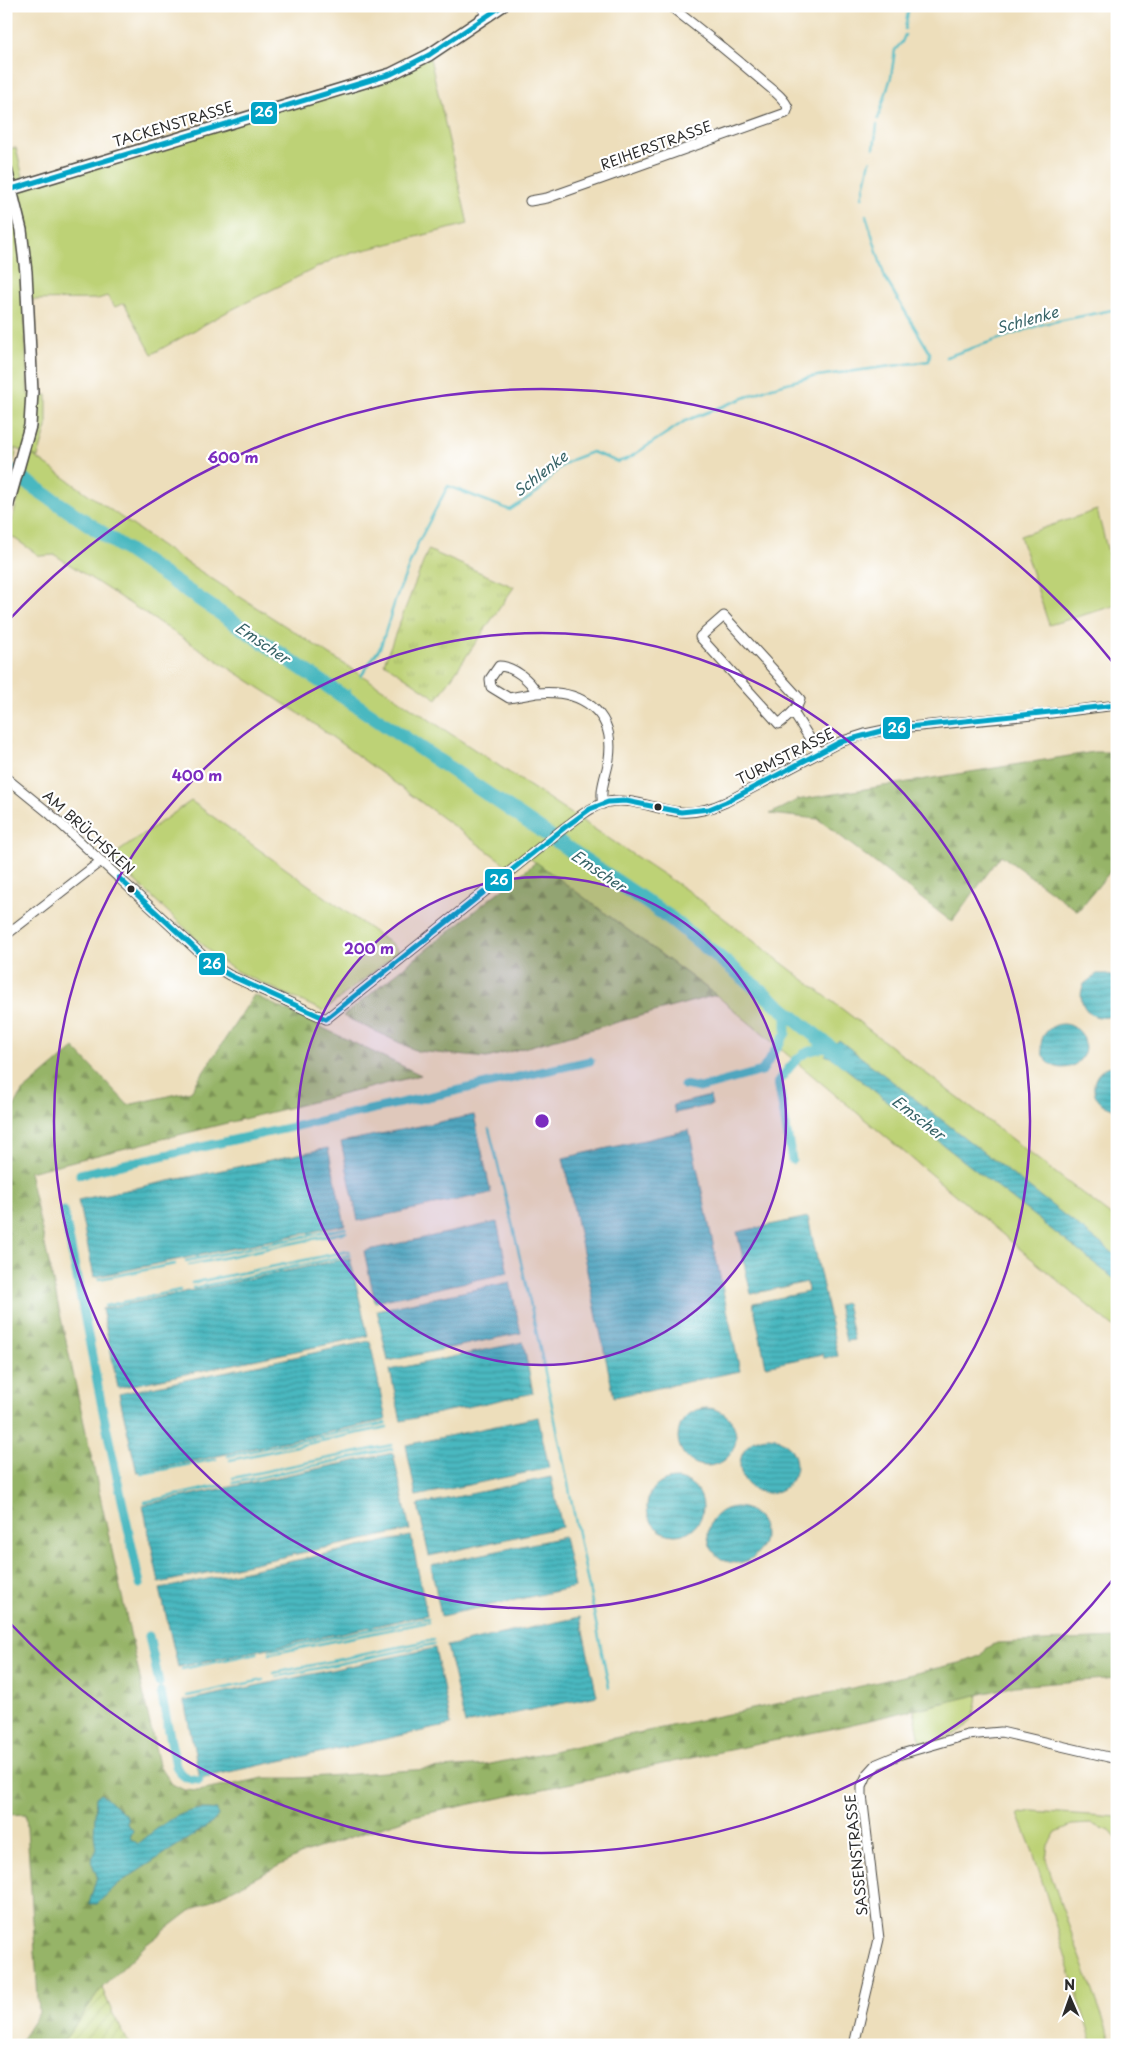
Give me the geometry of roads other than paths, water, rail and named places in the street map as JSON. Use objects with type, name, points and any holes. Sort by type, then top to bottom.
[{"type":"street","points":[[481,6],[489,16]]},
{"type":"street","name":"TACKENSTRASSE","points":[[12,189],[392,74],[429,55],[502,6]]},
{"type":"street","name":"REIHERSTRASSE","points":[[530,201],[556,195],[782,115],[788,108],[776,93],[730,53],[670,6]]},
{"type":"street","points":[[6,169],[21,230],[26,272],[32,392],[30,426],[6,511]]},
{"type":"street","points":[[724,616],[800,699],[798,706],[793,712],[779,724],[700,637],[724,616]]},
{"type":"street","points":[[537,693],[532,684],[507,666],[498,666],[490,679],[491,687],[509,698],[537,693],[558,693],[582,700],[594,707],[604,720],[610,742],[609,758],[601,796],[603,804]]},
{"type":"street","name":"TURMSTRASSE","points":[[603,804],[620,801],[633,802],[680,812],[697,812],[710,809],[848,740],[889,729],[1117,705]]},
{"type":"street","points":[[793,712],[819,753]]},
{"type":"street","name":"AM BRÜCHSKEN","points":[[6,778],[49,813],[214,966],[268,994],[326,1019],[533,852],[590,809],[603,804]]},
{"type":"street","points":[[6,935],[101,861]]},
{"type":"street","name":"SASSENSTRASSE","points":[[854,2045],[879,1939],[862,1795],[862,1786],[867,1775],[877,1764],[901,1754],[967,1735],[1001,1732],[1117,1759]]},
{"type":"water","points":[[1097,974],[1107,974],[1117,979],[1117,1013],[1109,1017],[1094,1016],[1084,1007],[1082,1000],[1081,992],[1084,984]]},
{"type":"water","points":[[1059,1024],[1067,1024],[1079,1030],[1085,1046],[1079,1062],[1067,1068],[1059,1068],[1047,1062],[1041,1050],[1041,1042],[1047,1030]]},
{"type":"water","points":[[839,1040],[1117,1256],[1117,1281],[832,1058],[825,1055]]},
{"type":"water","points":[[1117,1065],[1117,1109],[1115,1109],[1099,1101],[1095,1094],[1094,1086],[1100,1072],[1107,1067]]},
{"type":"water","points":[[710,1096],[712,1105],[675,1113],[673,1105]]},
{"type":"water","points":[[474,1115],[491,1193],[358,1221],[341,1142]]},
{"type":"water","points":[[689,1130],[740,1371],[614,1397],[563,1158]]},
{"type":"water","points":[[328,1148],[345,1225],[94,1277],[78,1200]]},
{"type":"water","points":[[808,1217],[838,1356],[824,1358],[823,1354],[766,1366],[753,1303],[808,1292],[807,1282],[751,1294],[737,1232]]},
{"type":"water","points":[[497,1222],[508,1273],[375,1302],[364,1251]]},
{"type":"water","points":[[350,1258],[368,1336],[118,1388],[102,1309]]},
{"type":"water","points":[[510,1282],[521,1333],[388,1361],[377,1310]]},
{"type":"water","points":[[846,1303],[854,1340],[846,1341],[838,1305]]},
{"type":"water","points":[[370,1341],[386,1420],[137,1473],[119,1394]]},
{"type":"water","points":[[523,1342],[533,1393],[401,1421],[390,1370]]},
{"type":"water","points":[[707,1408],[723,1413],[731,1421],[736,1437],[731,1453],[723,1461],[707,1466],[691,1461],[683,1453],[678,1437],[683,1421],[691,1413]]},
{"type":"water","points":[[538,1417],[549,1468],[416,1496],[406,1445]]},
{"type":"water","points":[[762,1437],[774,1437],[784,1441],[792,1449],[796,1465],[792,1481],[784,1489],[774,1493],[762,1493],[752,1489],[744,1481],[740,1471],[740,1459],[744,1449],[752,1441]]},
{"type":"water","points":[[393,1453],[410,1530],[159,1583],[143,1505]]},
{"type":"water","points":[[551,1477],[562,1527],[429,1556],[418,1505]]},
{"type":"water","points":[[669,1479],[681,1479],[695,1487],[703,1501],[701,1518],[695,1527],[681,1535],[669,1535],[659,1530],[652,1523],[647,1513],[647,1501],[652,1491],[659,1484]]},
{"type":"water","points":[[731,1507],[741,1507],[756,1515],[762,1524],[764,1535],[762,1546],[756,1555],[741,1563],[731,1563],[720,1558],[713,1551],[708,1540],[708,1530],[713,1519],[720,1512]]},
{"type":"water","points":[[411,1536],[427,1615],[178,1667],[160,1589]]},
{"type":"water","points":[[564,1537],[575,1587],[441,1616],[431,1565]]},
{"type":"water","points":[[580,1617],[597,1696],[465,1724],[447,1646]]},
{"type":"water","points":[[435,1648],[451,1725],[200,1778],[184,1701]]},
{"type":"water","points":[[101,1793],[127,1816],[127,1824],[133,1830],[130,1838],[138,1844],[165,1823],[184,1813],[205,1809],[217,1810],[218,1816],[212,1823],[118,1884],[97,1904],[89,1904],[97,1876],[91,1861],[96,1851],[94,1833],[96,1797]]},
{"type":"waterway","points":[[905,29],[909,6]]},
{"type":"waterway","points":[[878,119],[891,77],[895,50],[905,35]]},
{"type":"waterway","points":[[874,148],[877,125]]},
{"type":"waterway","points":[[862,198],[870,161]]},
{"type":"waterway","name":"Schlenke","points":[[361,676],[381,646],[395,601],[418,543],[448,486],[510,510],[539,491],[558,469],[571,460],[592,452],[618,462],[629,458],[685,421],[772,387],[810,377],[929,361],[930,353],[885,278],[866,215]]},
{"type":"waterway","name":"Schlenke","points":[[946,357],[1043,324],[1117,309]]},
{"type":"waterway","name":"Emscher","points":[[6,468],[669,917],[847,1061]]},
{"type":"waterway","name":"Schlenke","points":[[345,697],[350,690]]},
{"type":"waterway","points":[[684,1085],[700,1088],[762,1071],[786,1033],[786,1013]]},
{"type":"waterway","points":[[792,1160],[778,1082],[795,1061],[805,1053],[812,1050],[831,1048]]},
{"type":"waterway","points":[[80,1174],[590,1061]]},
{"type":"waterway","points":[[489,1129],[538,1337],[609,1687]]},
{"type":"waterway","points":[[64,1211],[102,1407],[140,1584]]},
{"type":"waterway","points":[[186,1261],[346,1228]]},
{"type":"waterway","points":[[189,1265],[346,1232]]},
{"type":"waterway","points":[[192,1283],[349,1251]]},
{"type":"waterway","points":[[193,1288],[350,1255]]},
{"type":"waterway","points":[[99,1279],[175,1264]]},
{"type":"waterway","points":[[105,1306],[180,1290]]},
{"type":"waterway","points":[[228,1456],[386,1423]]},
{"type":"waterway","points":[[230,1460],[387,1427]]},
{"type":"waterway","points":[[233,1478],[392,1445]]},
{"type":"waterway","points":[[233,1483],[392,1449]]},
{"type":"waterway","points":[[141,1474],[216,1459]]},
{"type":"waterway","points":[[145,1502],[222,1485]]},
{"type":"waterway","points":[[270,1650],[428,1618]]},
{"type":"waterway","points":[[270,1654],[428,1622]]},
{"type":"waterway","points":[[149,1636],[159,1683]]},
{"type":"waterway","points":[[274,1673],[433,1640]]},
{"type":"waterway","points":[[276,1677],[434,1644]]},
{"type":"waterway","points":[[182,1669],[257,1653]]},
{"type":"waterway","points":[[187,1696],[263,1680]]},
{"type":"waterway","points":[[161,1692],[176,1766],[185,1777],[199,1780]]}]
